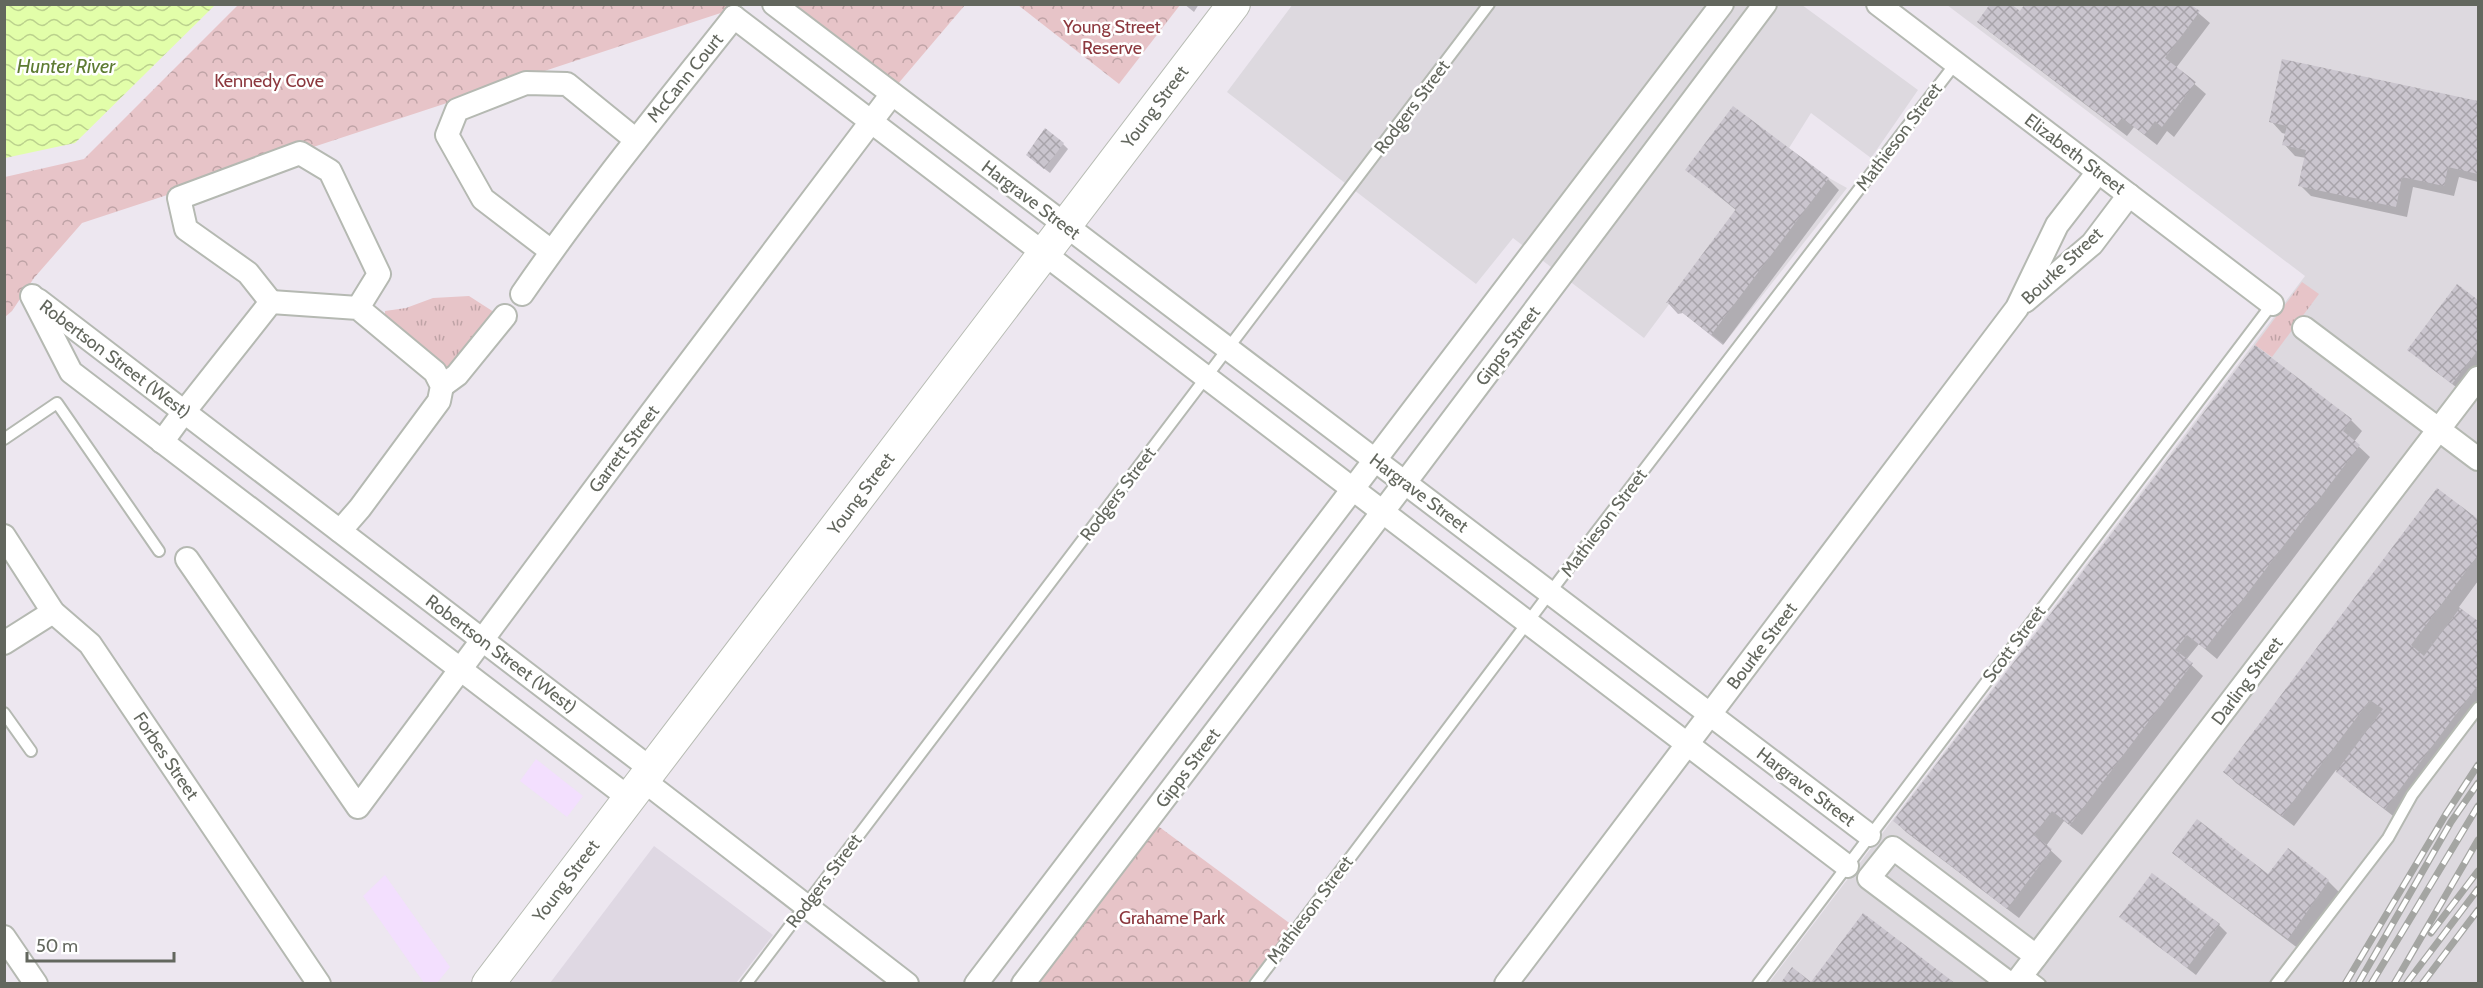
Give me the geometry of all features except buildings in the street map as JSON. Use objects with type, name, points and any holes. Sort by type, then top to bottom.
[{"type":"main road","name":"Young Street","points":[[488,984],[1234,4]]},
{"type":"street","name":"Hargrave Street","points":[[734,17],[774,4],[1869,835]]},
{"type":"street","name":"Gipps Street","points":[[976,984],[1722,4]]},
{"type":"street","name":"Gipps Street","points":[[1023,984],[1405,483],[1765,4]]},
{"type":"street","name":"Elizabeth Street","points":[[1878,4],[2272,304]]},
{"type":"street","name":"Hargrave Street","points":[[734,17],[1846,866]]},
{"type":"street","name":"McCann Court","points":[[522,294],[551,251],[734,17]]},
{"type":"street","name":"McCann Court","points":[[551,251],[483,199],[447,135],[456,110],[526,83],[567,84],[636,140]]},
{"type":"street","name":"Garrett Street","points":[[187,559],[358,807],[892,94]]},
{"type":"street","name":"Hargrave Street","points":[[948,180],[968,152]]},
{"type":"street","points":[[340,531],[360,508],[439,400],[442,386],[435,372],[358,308],[272,302],[248,273],[186,229],[179,198],[300,153],[330,171],[380,274],[358,308]]},
{"type":"street","name":"Bourke Street","points":[[1506,984],[2017,308],[2057,225],[2098,172]]},
{"type":"street","name":"Bourke Street","points":[[2017,308],[2092,244],[2129,195]]},
{"type":"street","name":"Robertson Street (West)","points":[[641,782],[460,669],[71,372],[33,296],[482,639],[641,782],[907,984]]},
{"type":"street","points":[[162,442],[272,302]]},
{"type":"street","points":[[442,386],[457,375],[505,316]]},
{"type":"street","points":[[2304,328],[2478,459]]},
{"type":"street","name":"Darling Street","points":[[2025,976],[2478,378]]},
{"type":"street","name":"Forbes Street","points":[[4,536],[53,612],[90,644],[319,984]]},
{"type":"street","points":[[4,643],[53,612]]},
{"type":"street","points":[[1219,663],[1250,686]]},
{"type":"street","points":[[1096,825],[1126,849]]},
{"type":"street","points":[[1893,848],[2025,976],[1869,878],[1893,848]]},
{"type":"street","points":[[4,937],[36,984]]},
{"type":"lane","name":"Rodgers Street","points":[[746,984],[1489,4]]},
{"type":"lane","name":"Mathieson Street","points":[[1255,984],[1955,64]]},
{"type":"lane","name":"Scott Street","points":[[1758,984],[2272,304]]},
{"type":"lane","points":[[4,439],[57,403],[159,551]]},
{"type":"lane","points":[[2276,984],[2388,838],[2412,795],[2478,708]]},
{"type":"lane","points":[[4,713],[31,751]]},
{"type":"shaded area","points":[[1293,4],[1802,5],[1918,90],[1871,158],[1811,113],[1789,148],[1829,178],[1847,188],[1724,344],[1670,303],[1644,338],[1513,238],[1476,284],[1227,92]]},
{"type":"shaded area","points":[[1947,5],[2478,5],[2478,983],[1768,984],[2305,276]]},
{"type":"shaded area","points":[[536,759],[583,796],[567,817],[520,781]]},
{"type":"shaded area","points":[[654,846],[773,935],[736,983],[550,983]]},
{"type":"shaded area","points":[[385,875],[450,967],[437,983],[424,983],[363,896]]},
{"type":"green space","name":"Kennedy Cove","points":[[238,5],[745,5],[82,223],[34,278],[12,311],[5,317],[5,177],[84,159]]},
{"type":"green space","points":[[789,5],[965,5],[897,85]]},
{"type":"green space","name":"Young Street Reserve","points":[[1018,5],[1180,5],[1119,84]]},
{"type":"green space","points":[[2302,282],[2319,294],[2272,357],[2255,345]]},
{"type":"green space","points":[[469,296],[497,314],[448,371],[385,322],[385,311],[406,308],[433,298]]},
{"type":"green space","name":"Grahame Park","points":[[1158,826],[1292,925],[1247,983],[1037,984]]},
{"type":"water","name":"Hunter River","points":[[5,4],[215,5],[75,143],[5,158]]},
{"type":"railway","points":[[2345,984],[2446,814],[2478,765]]},
{"type":"railway","points":[[2358,984],[2451,822],[2478,783]]},
{"type":"railway","points":[[2371,984],[2478,806]]},
{"type":"railway","points":[[2394,984],[2478,840]]},
{"type":"railway","points":[[2431,933],[2478,871]]},
{"type":"railway","points":[[2406,984],[2478,889]]},
{"type":"railway","points":[[2422,984],[2478,910]]}]
